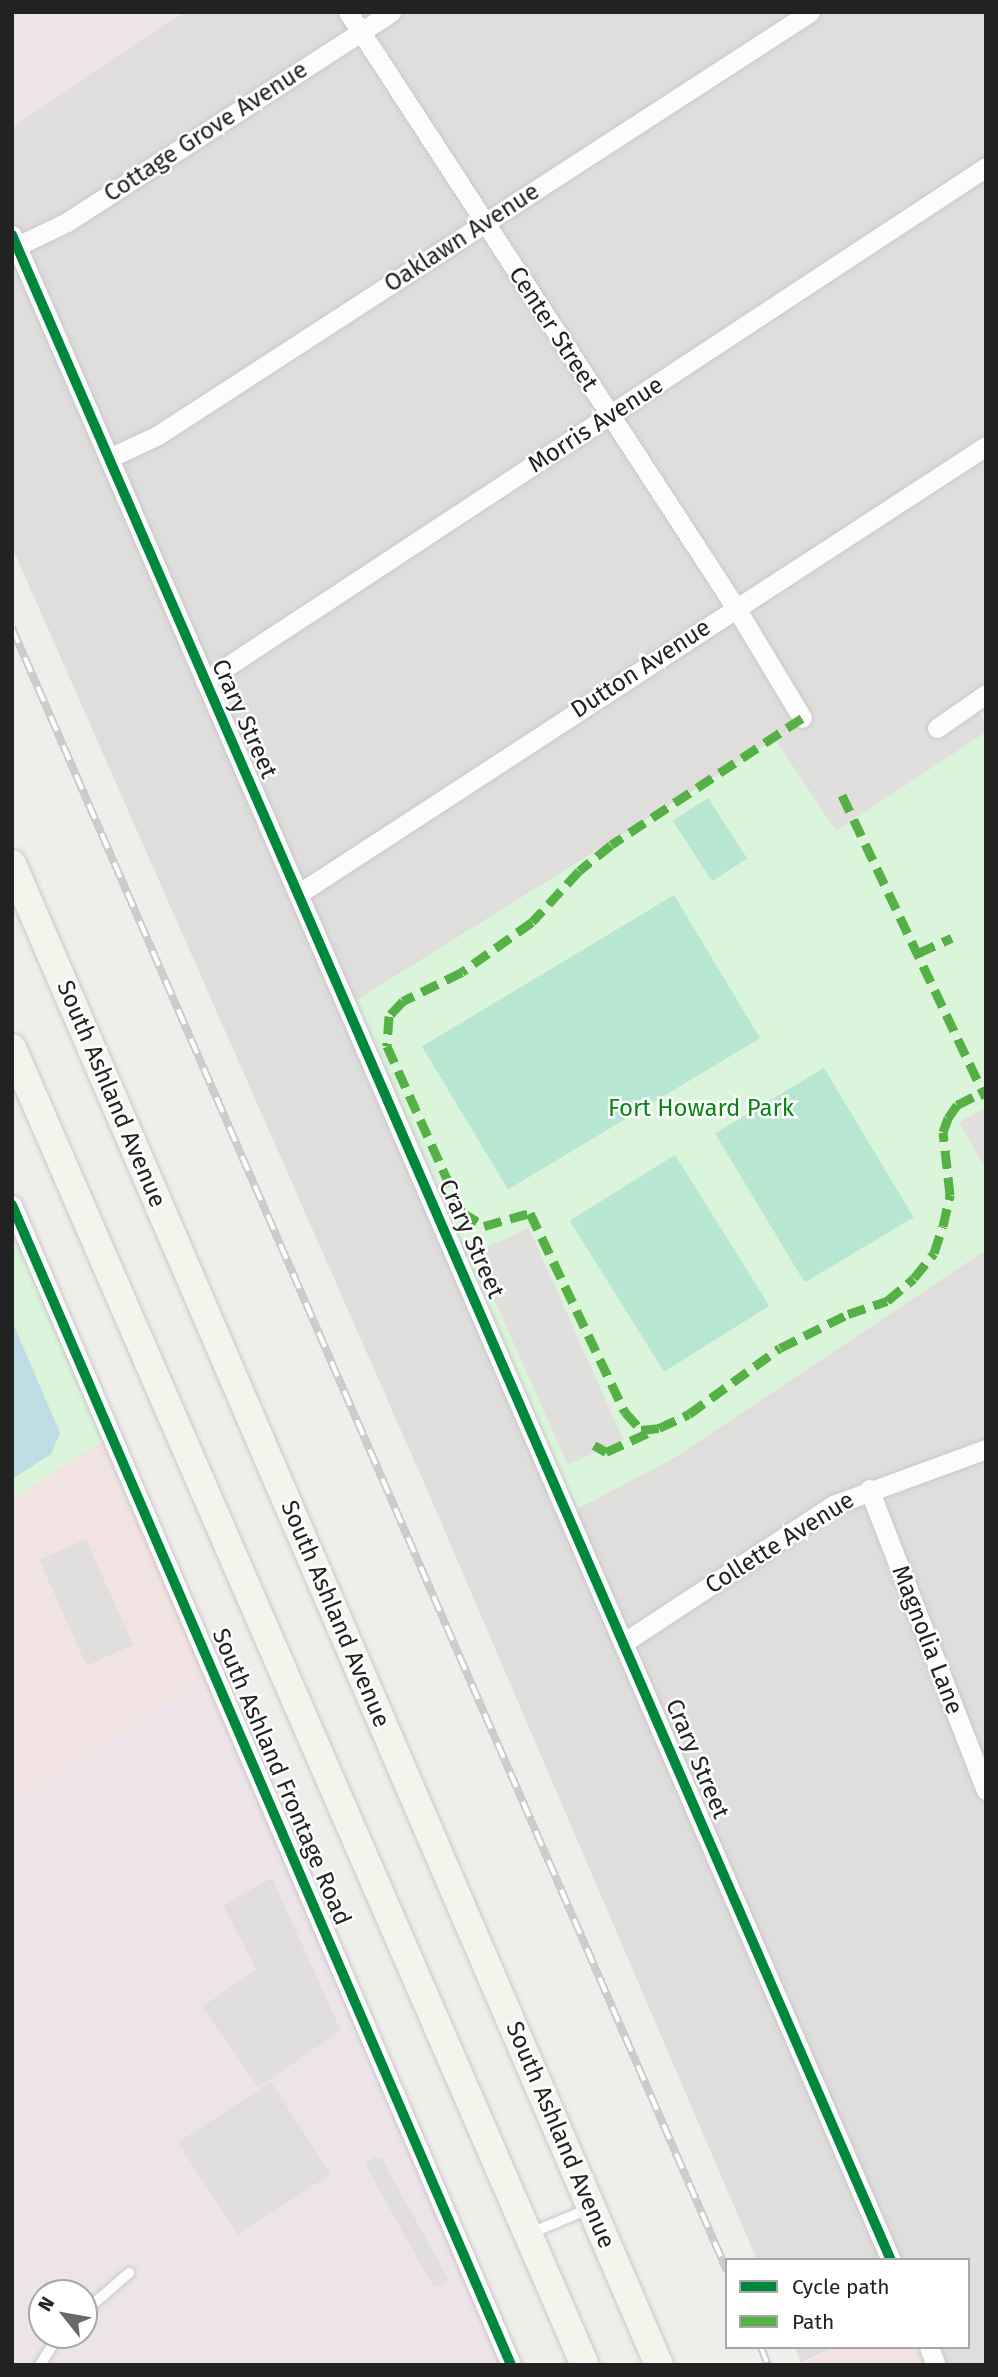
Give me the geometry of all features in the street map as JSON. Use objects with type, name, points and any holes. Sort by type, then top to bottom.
[{"type":"main road","name":"South Ashland Avenue","points":[[12,864],[659,2365]]},
{"type":"main road","points":[[12,1048],[585,2365]]},
{"type":"street","name":"Center Street","points":[[348,12],[736,608],[802,718]]},
{"type":"street","name":"Cottage Grove Avenue","points":[[15,240],[67,222],[391,12]]},
{"type":"street","name":"Oaklawn Avenue","points":[[109,458],[158,435],[810,12]]},
{"type":"street","name":"Morris Avenue","points":[[205,681],[986,167]]},
{"type":"street","name":"Crary Street","points":[[15,240],[890,2258]]},
{"type":"street","name":"Dutton Avenue","points":[[298,894],[986,446]]},
{"type":"street","points":[[937,728],[986,694]]},
{"type":"street","name":"South Ashland Frontage Road","points":[[12,1205],[511,2365]]},
{"type":"street","name":"Collette Avenue","points":[[623,1643],[833,1505],[869,1489],[986,1449]]},
{"type":"street","name":"Magnolia Lane","points":[[869,1489],[986,1790]]},
{"type":"lane","points":[[527,2234],[591,2208]]},
{"type":"lane","points":[[98,2300],[129,2273]]},
{"type":"lane","points":[[40,2365],[50,2349]]},
{"type":"shaded area","points":[[12,12],[184,12],[12,127]]},
{"type":"shaded area","points":[[184,12],[986,12],[986,2365],[936,2365],[930,2349],[970,2349],[970,2258],[756,2258],[429,1494],[12,547],[12,127]]},
{"type":"shaded area","points":[[929,637],[986,723],[986,732],[836,831],[775,739]]},
{"type":"shaded area","points":[[986,1107],[986,1170],[959,1122]]},
{"type":"shaded area","points":[[529,1228],[623,1440],[568,1465],[473,1253]]},
{"type":"shaded area","points":[[111,1435],[214,1674],[12,1804],[12,1500]]},
{"type":"shaded area","points":[[86,1539],[133,1645],[87,1666],[39,1560]]},
{"type":"shaded area","points":[[214,1674],[511,2365],[12,2365],[12,1804]]},
{"type":"shaded area","points":[[272,1878],[341,2031],[258,2087],[202,2007],[256,1969],[223,1905]]},
{"type":"shaded area","points":[[271,2082],[331,2174],[238,2235],[178,2142]]},
{"type":"shaded area","points":[[374,2157],[382,2159],[449,2280],[434,2288],[365,2164]]},
{"type":"shaded area","points":[[796,2349],[830,2349],[801,2363]]},
{"type":"shaded area","points":[[830,2349],[930,2349],[936,2365],[802,2365]]},
{"type":"green space","name":"Fort Howard Park","points":[[929,637],[971,703],[986,695],[986,1250],[676,1457],[566,1515],[347,1006],[775,739]]},
{"type":"green space","points":[[708,798],[747,858],[712,881],[673,821]]},
{"type":"green space","points":[[674,895],[760,1038],[508,1190],[422,1046]]},
{"type":"green space","points":[[824,1068],[914,1217],[805,1283],[715,1133]]},
{"type":"green space","points":[[675,1155],[769,1306],[664,1372],[570,1221]]},
{"type":"green space","points":[[23,1230],[111,1435],[12,1500],[12,1237]]},
{"type":"water","points":[[12,1321],[60,1433],[51,1454],[12,1479]]},
{"type":"railway","points":[[12,628],[725,2266]]},
{"type":"railway","points":[[762,2349],[768,2365]]},
{"type":"marked path","points":[[802,718],[611,845],[579,871],[532,922],[462,972],[403,1001],[389,1016],[387,1046],[462,1212],[484,1226],[530,1213],[625,1412],[641,1430],[659,1428],[689,1414],[780,1348],[848,1314],[887,1301],[914,1278],[934,1253],[950,1195],[943,1132],[948,1118],[957,1105],[983,1092]]},
{"type":"marked path","points":[[842,795],[986,1098]]},
{"type":"marked path","points":[[918,953],[952,938]]},
{"type":"marked path","points":[[594,1445],[606,1452],[652,1431]]},
{"type":"cycle path","points":[[12,235],[890,2258]]},
{"type":"cycle path","points":[[12,1205],[511,2365]]}]
